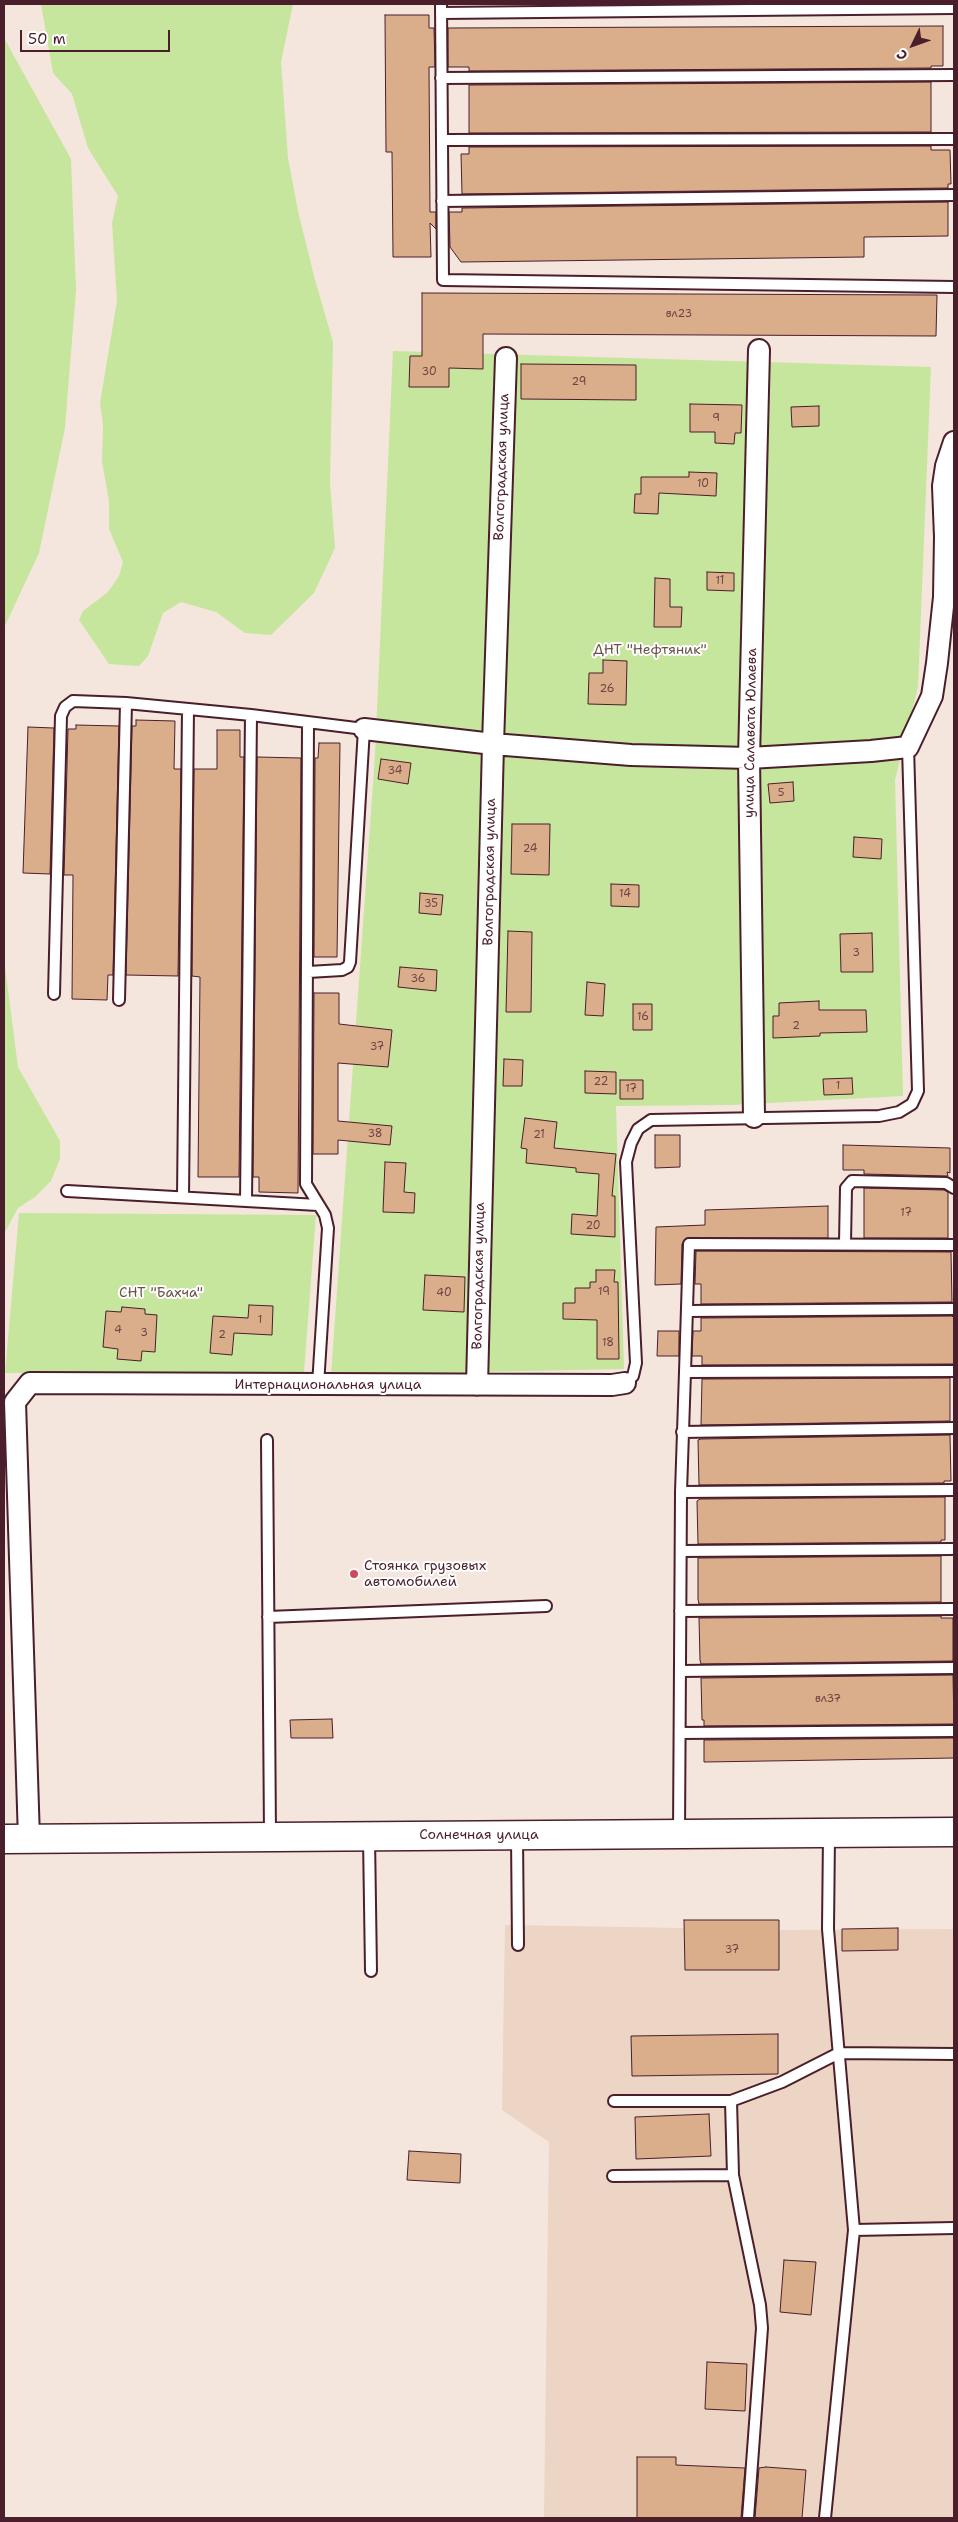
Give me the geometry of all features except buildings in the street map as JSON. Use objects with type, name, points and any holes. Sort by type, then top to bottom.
[{"type":"street","name":"улица Салавата Юлаева","points":[[754,1117],[749,758],[759,350]]},
{"type":"street","name":"Волгоградская улица","points":[[477,1385],[493,744],[506,358]]},
{"type":"street","points":[[364,730],[493,744],[631,755],[749,758],[872,751],[908,747],[932,696],[937,663],[944,597],[945,537],[943,486],[954,442]]},
{"type":"street","name":"Интернациональная улица","points":[[16,1839],[15,1402],[30,1383],[612,1385],[625,1382]]},
{"type":"street","name":"Солнечная улица","points":[[16,1839],[954,1832]]},
{"type":"lane","points":[[954,8],[441,8],[443,280],[954,287]]},
{"type":"lane","points":[[441,78],[954,76]]},
{"type":"lane","points":[[442,140],[954,139]]},
{"type":"lane","points":[[442,201],[954,195]]},
{"type":"lane","points":[[54,994],[61,716],[65,707],[73,701],[126,703],[251,715],[364,730],[350,962],[348,967],[342,970],[308,972]]},
{"type":"lane","points":[[119,1000],[126,703]]},
{"type":"lane","points":[[183,1197],[188,709]]},
{"type":"lane","points":[[246,1201],[251,715]]},
{"type":"lane","points":[[308,722],[306,1184],[328,1228],[318,1385]]},
{"type":"lane","points":[[625,1382],[632,1376],[636,1364],[626,1162],[631,1143],[638,1128],[651,1120],[879,1116],[899,1112],[912,1104],[918,1091],[908,747]]},
{"type":"lane","points":[[845,1243],[846,1188],[852,1180],[946,1183],[954,1188]]},
{"type":"lane","points":[[67,1191],[318,1205]]},
{"type":"lane","points":[[679,1834],[682,1432],[690,1244],[845,1243],[954,1245]]},
{"type":"lane","points":[[688,1311],[954,1309]]},
{"type":"lane","points":[[685,1372],[954,1371]]},
{"type":"lane","points":[[682,1432],[954,1428]]},
{"type":"lane","points":[[267,1440],[270,1836]]},
{"type":"lane","points":[[681,1492],[954,1490]]},
{"type":"lane","points":[[681,1551],[952,1549]]},
{"type":"lane","points":[[268,1617],[546,1606]]},
{"type":"lane","points":[[680,1611],[954,1609]]},
{"type":"lane","points":[[680,1671],[954,1668]]},
{"type":"lane","points":[[680,1733],[954,1731]]},
{"type":"lane","points":[[825,2518],[854,2230],[828,1929],[829,1832]]},
{"type":"lane","points":[[517,1835],[518,1945]]},
{"type":"lane","points":[[369,1836],[370,1972]]},
{"type":"lane","points":[[614,2101],[731,2102],[782,2082],[839,2054],[954,2054]]},
{"type":"lane","points":[[731,2102],[733,2175],[760,2305],[762,2328],[748,2518]]},
{"type":"lane","points":[[613,2176],[733,2175]]},
{"type":"lane","points":[[854,2230],[954,2228]]},
{"type":"shaded area","points":[[684,1920],[779,1920],[779,1930],[954,1929],[954,2518],[544,2518],[549,2142],[502,2110],[505,1925],[684,1928]]},
{"type":"green space","points":[[41,4],[293,4],[281,62],[288,158],[298,211],[333,342],[330,482],[335,548],[314,593],[271,635],[245,633],[216,612],[181,602],[163,613],[148,656],[139,666],[109,664],[79,620],[83,611],[108,592],[119,576],[123,562],[109,529],[109,501],[102,462],[103,425],[100,403],[117,301],[112,223],[118,196],[88,148],[72,94],[53,73]]},
{"type":"green space","points":[[4,38],[71,159],[76,290],[65,428],[39,553],[4,628]]},
{"type":"green space","name":"ДНТ \"Нефтяник\"","points":[[393,351],[931,367],[918,687],[895,780],[903,1096],[731,1105],[616,1106],[624,1369],[331,1375],[375,755]]},
{"type":"green space","points":[[4,959],[18,1067],[60,1141],[60,1159],[51,1181],[35,1197],[18,1208],[4,1234]]},
{"type":"green space","name":"СНТ \"Бахча\"","points":[[19,1213],[316,1215],[304,1372],[5,1373]]},
{"type":"place","name":"Стоянка грузовых автомобилей","points":[[354,1574]]}]
